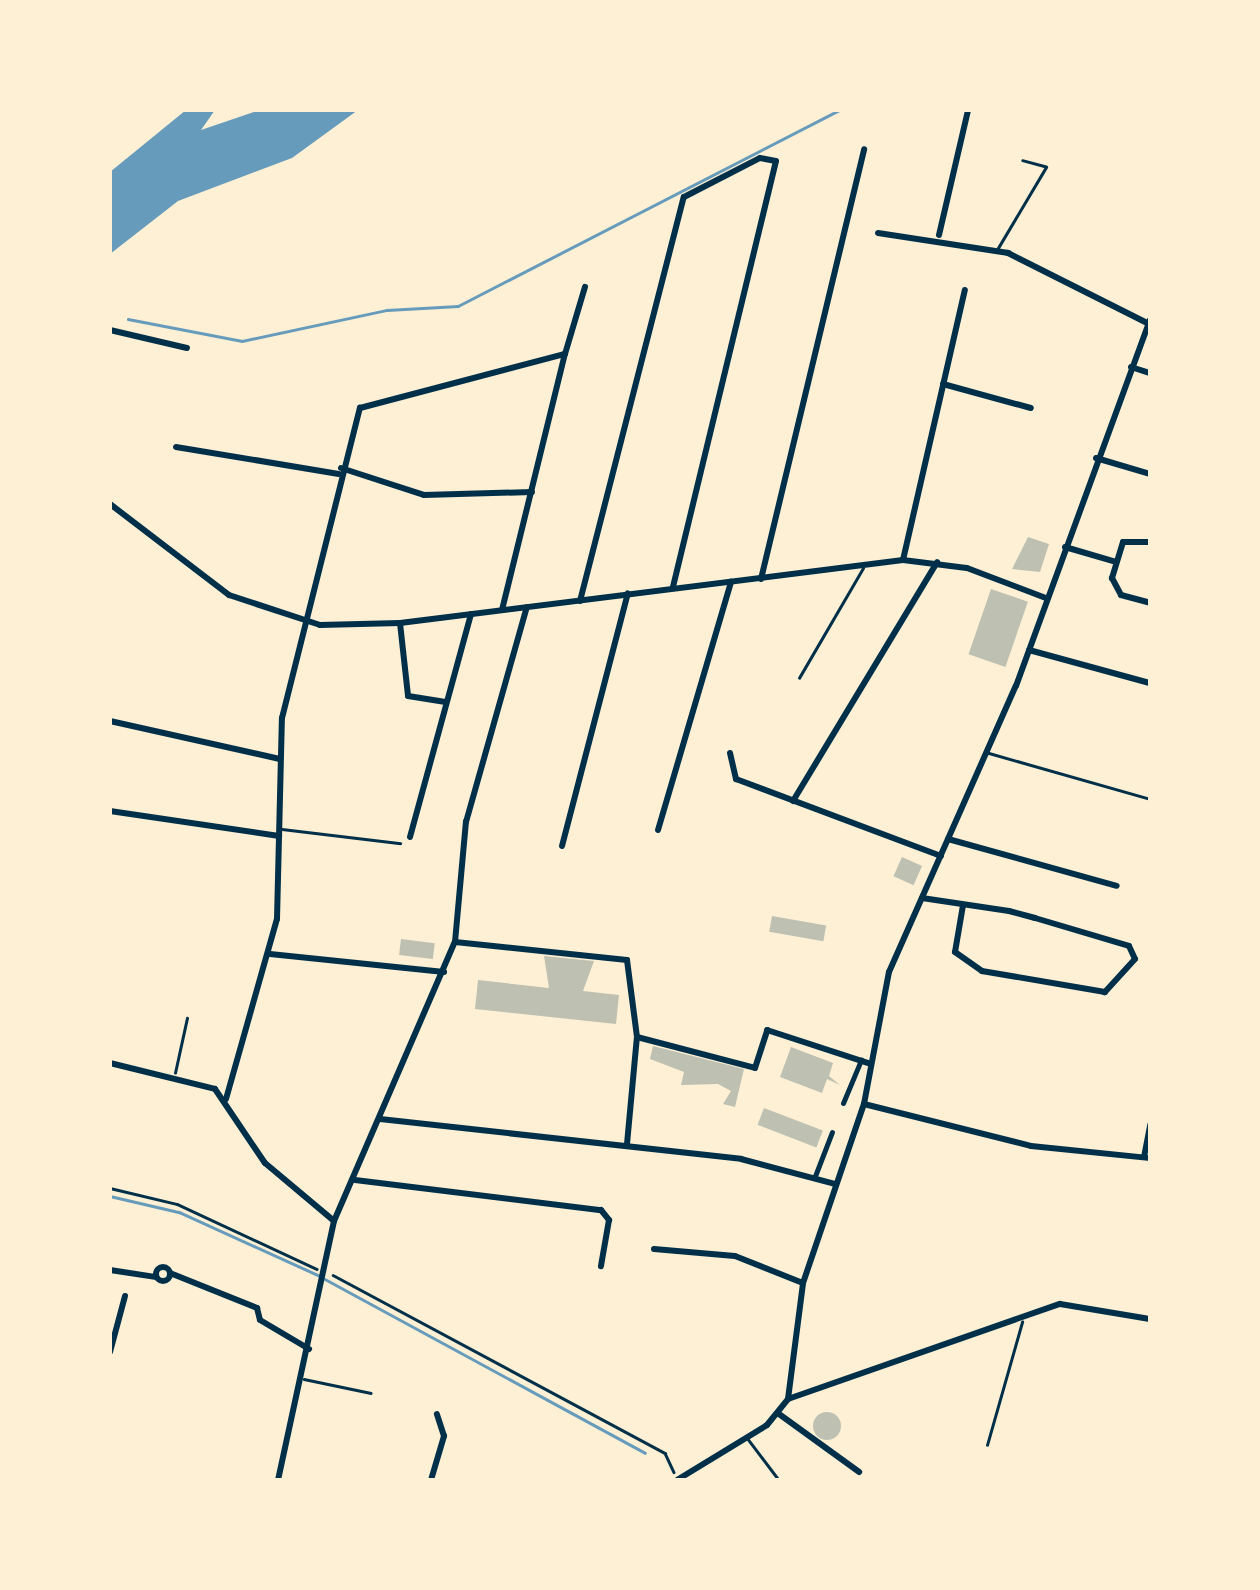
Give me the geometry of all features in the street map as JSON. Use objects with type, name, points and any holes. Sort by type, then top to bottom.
[{"type":"street","points":[[938,235],[968,110]]},
{"type":"street","points":[[761,579],[864,149]]},
{"type":"street","points":[[580,601],[684,197],[760,158],[776,161],[673,588]]},
{"type":"street","points":[[676,1477],[747,1438],[779,1414],[788,1399],[804,1282],[864,1104],[889,972],[988,753],[1149,322],[998,249],[938,235],[878,233]]},
{"type":"street","points":[[502,611],[585,287]]},
{"type":"street","points":[[903,560],[966,290]]},
{"type":"street","points":[[110,330],[187,348]]},
{"type":"street","points":[[226,1099],[270,954],[280,758],[304,623],[340,471],[360,408],[565,354]]},
{"type":"street","points":[[1131,367],[1150,372]]},
{"type":"street","points":[[943,384],[1031,408]]},
{"type":"street","points":[[176,447],[340,471],[424,496],[532,492]]},
{"type":"street","points":[[1096,458],[1150,474]]},
{"type":"street","points":[[110,504],[213,586],[304,623],[400,623],[903,560],[937,562],[1047,598]]},
{"type":"street","points":[[1150,542],[1128,538],[1117,562],[1113,588],[1150,603]]},
{"type":"street","points":[[1065,547],[1117,562]]},
{"type":"street","points":[[794,800],[937,562]]},
{"type":"street","points":[[658,830],[730,582]]},
{"type":"street","points":[[562,846],[628,594]]},
{"type":"street","points":[[278,1480],[326,1276],[334,1221],[455,942],[466,822],[527,607]]},
{"type":"street","points":[[410,838],[471,614]]},
{"type":"street","points":[[400,623],[408,696],[446,702]]},
{"type":"street","points":[[1029,650],[1150,683]]},
{"type":"street","points":[[110,721],[280,758]]},
{"type":"street","points":[[730,753],[736,779],[940,856]]},
{"type":"street","points":[[110,811],[279,832]]},
{"type":"street","points":[[948,839],[1117,886]]},
{"type":"street","points":[[922,898],[963,905],[1130,946],[1136,959],[1106,992],[963,965],[956,952],[963,905]]},
{"type":"street","points":[[455,942],[628,960],[637,1037],[628,1144]]},
{"type":"street","points":[[270,954],[444,972]]},
{"type":"street","points":[[637,1037],[755,1068],[768,1030],[871,1064]]},
{"type":"street","points":[[843,1103],[861,1060]]},
{"type":"street","points":[[110,1063],[174,1073],[226,1099],[265,1163],[334,1221]]},
{"type":"street","points":[[864,1104],[1032,1146],[1147,1158],[1150,1125]]},
{"type":"street","points":[[380,1120],[628,1144],[814,1176],[835,1184]]},
{"type":"street","points":[[814,1176],[832,1132]]},
{"type":"street","points":[[355,1180],[602,1210],[609,1220],[601,1266]]},
{"type":"street","points":[[654,1248],[734,1256],[804,1282]]},
{"type":"street","points":[[110,1270],[156,1277],[170,1273],[256,1308],[260,1320],[309,1350]]},
{"type":"street","points":[[110,1352],[125,1296]]},
{"type":"street","points":[[788,1399],[1020,1317],[1078,1304],[1150,1319]]},
{"type":"street","points":[[431,1480],[444,1436],[437,1414]]},
{"type":"street","points":[[779,1414],[859,1472]]},
{"type":"lane","points":[[998,249],[1046,166],[1023,161]]},
{"type":"lane","points":[[798,678],[867,563]]},
{"type":"lane","points":[[988,753],[1150,799]]},
{"type":"lane","points":[[279,832],[400,842]]},
{"type":"lane","points":[[174,1073],[188,1018]]},
{"type":"lane","points":[[988,1445],[1020,1317]]},
{"type":"lane","points":[[302,1378],[371,1393]]},
{"type":"lane","points":[[747,1438],[779,1480]]},
{"type":"path","points":[[110,1188],[177,1204],[326,1276],[665,1453],[676,1477]]},
{"type":"water","points":[[186,110],[215,110],[201,130],[260,110],[358,110],[292,158],[178,201],[110,254],[110,172]]},
{"type":"building","points":[[1028,537],[1049,544],[1040,572],[1012,569]]},
{"type":"building","points":[[991,589],[1028,602],[1005,667],[969,654]]},
{"type":"building","points":[[902,857],[922,866],[914,885],[893,876]]},
{"type":"building","points":[[772,916],[826,926],[823,941],[769,932]]},
{"type":"building","points":[[401,939],[435,943],[433,959],[399,955]]},
{"type":"building","points":[[544,956],[594,961],[583,991],[619,995],[616,1024],[475,1009],[478,980],[549,988]]},
{"type":"building","points":[[653,1046],[744,1069],[735,1107],[723,1104],[731,1091],[718,1084],[681,1085],[684,1072],[650,1059]]},
{"type":"building","points":[[791,1047],[833,1063],[829,1076],[840,1085],[827,1079],[822,1093],[780,1077]]},
{"type":"building","points":[[764,1108],[823,1131],[816,1147],[758,1125]]},
{"type":"building","points":[[827,1412],[837,1416],[841,1426],[837,1436],[827,1440],[817,1436],[813,1426],[817,1416]]},
{"type":"waterway","points":[[128,319],[242,341],[387,310],[458,306],[840,110]]},
{"type":"waterway","points":[[110,1196],[179,1212],[318,1275]]},
{"type":"waterway","points":[[325,1279],[645,1453]]}]
